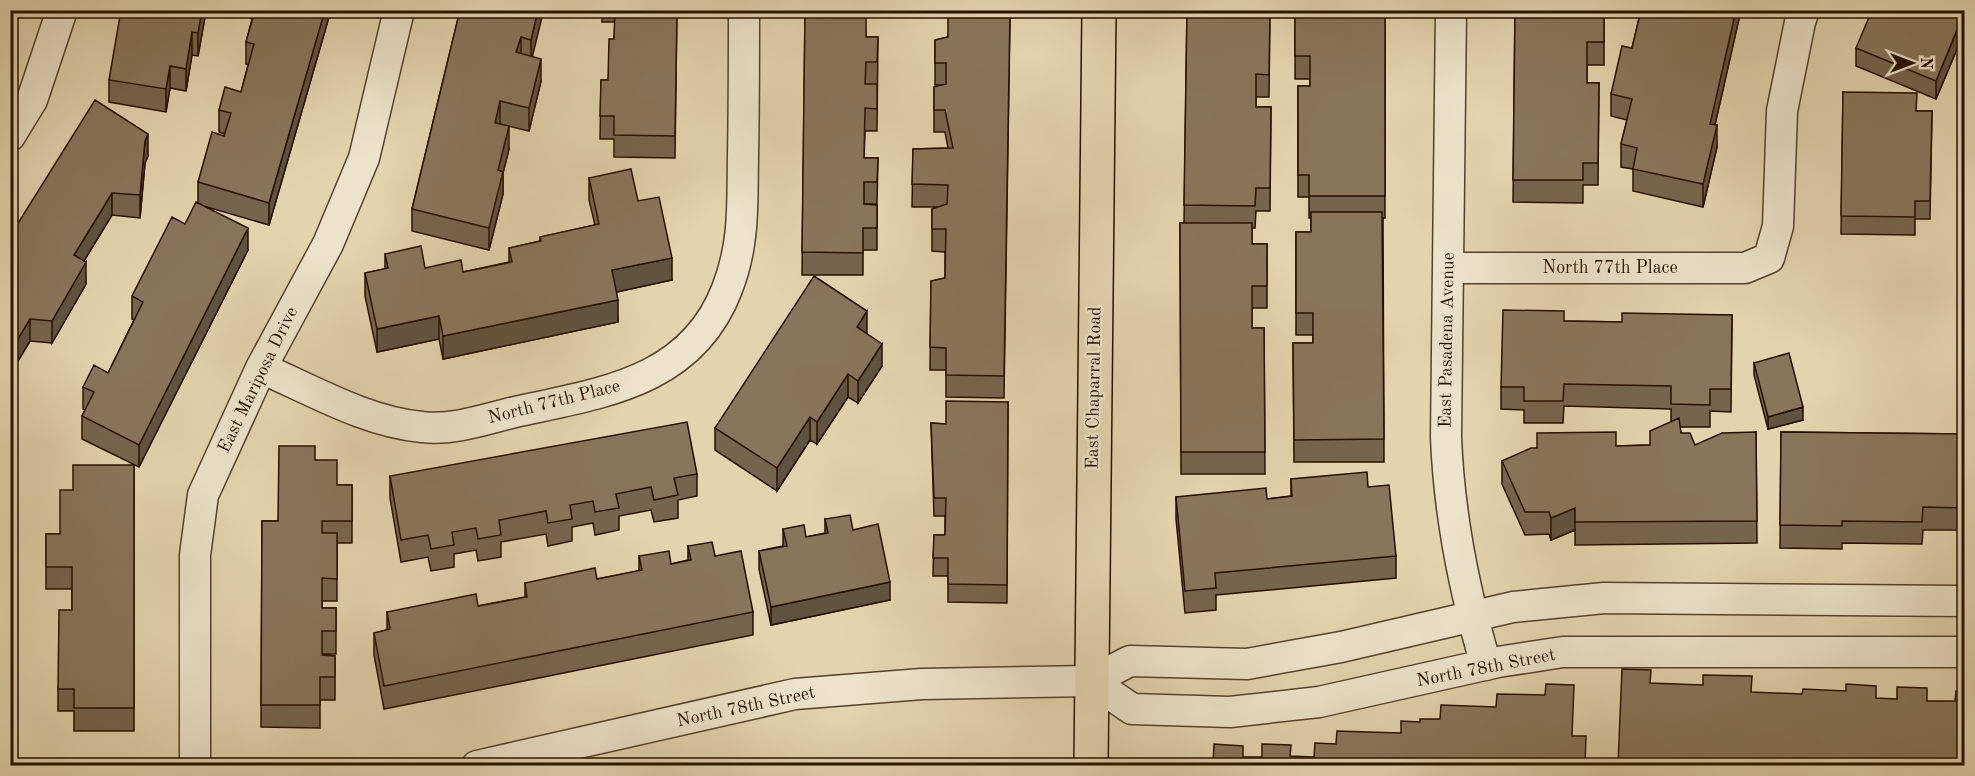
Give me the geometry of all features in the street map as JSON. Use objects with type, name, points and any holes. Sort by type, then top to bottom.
[{"type":"main road","name":"East Chaparral Road","points":[[1090,765],[1099,10]]},
{"type":"street","points":[[10,136],[32,100],[62,10]]},
{"type":"street","name":"East Mariposa Drive","points":[[195,765],[195,555],[203,495],[261,368],[328,244],[364,158],[399,10]]},
{"type":"street","name":"North 77th Place","points":[[261,368],[375,417],[423,428],[464,424],[616,390],[650,375],[679,357],[710,325],[727,290],[742,241],[744,10]]},
{"type":"street","name":"East Pasadena Avenue","points":[[1451,10],[1446,437],[1448,484],[1454,532],[1472,616],[1486,665]]},
{"type":"street","name":"North 77th Place","points":[[1449,268],[1745,268],[1769,258],[1778,226],[1782,111],[1804,10]]},
{"type":"street","name":"North 78th Street","points":[[477,765],[521,761],[795,694],[910,685],[1091,681],[1130,662],[1247,664],[1341,647],[1513,607],[1604,598],[1965,601]]},
{"type":"street","name":"North 78th Street","points":[[1091,681],[1132,710],[1230,712],[1319,702],[1486,665],[1563,652],[1965,652]]},
{"type":"building","points":[[121,10],[202,10],[198,33],[192,32],[186,69],[170,66],[166,89],[109,80]]},
{"type":"building","points":[[255,10],[325,10],[269,203],[198,182],[212,132],[224,136],[231,113],[219,110],[225,87],[241,92],[254,44],[246,42]]},
{"type":"building","points":[[460,10],[538,10],[531,40],[521,37],[516,52],[541,59],[529,108],[500,101],[495,123],[509,126],[498,170],[503,172],[489,228],[412,209]]},
{"type":"building","points":[[615,10],[677,10],[675,136],[614,135],[614,116],[600,116],[601,80],[608,80],[609,39],[614,39]]},
{"type":"building","points":[[1187,10],[1270,10],[1269,75],[1256,74],[1256,107],[1271,107],[1270,188],[1256,188],[1255,206],[1184,205]]},
{"type":"building","points":[[1295,10],[1385,10],[1385,196],[1309,196],[1309,175],[1298,175],[1298,86],[1310,86],[1310,56],[1295,56]]},
{"type":"building","points":[[1515,10],[1604,10],[1604,42],[1587,42],[1587,83],[1599,83],[1598,163],[1583,163],[1583,180],[1513,180]]},
{"type":"building","points":[[1641,10],[1736,10],[1710,124],[1717,125],[1703,184],[1633,169],[1637,148],[1621,144],[1632,99],[1611,94],[1622,46],[1632,48]]},
{"type":"building","points":[[1872,10],[1965,10],[1936,81],[1856,48]]},
{"type":"building","points":[[805,11],[866,12],[866,37],[878,37],[877,62],[866,62],[865,84],[877,84],[877,109],[865,108],[864,158],[878,158],[877,182],[864,182],[864,204],[877,205],[877,228],[863,228],[863,253],[802,252]]},
{"type":"building","points":[[948,11],[1010,12],[1004,376],[946,375],[946,348],[930,347],[931,281],[945,278],[946,229],[932,229],[932,209],[947,204],[948,185],[912,184],[913,149],[953,148],[945,110],[934,110],[934,87],[946,84],[946,63],[935,63],[935,40],[948,37]]},
{"type":"building","points":[[1843,92],[1917,93],[1916,111],[1932,111],[1930,201],[1915,201],[1915,217],[1841,216]]},
{"type":"building","points":[[95,100],[148,134],[145,141],[140,195],[112,193],[74,255],[86,262],[52,321],[30,319],[13,347],[10,380],[10,236]]},
{"type":"building","points":[[1964,146],[1965,228],[1960,228]]},
{"type":"building","points":[[631,169],[638,201],[659,197],[672,258],[612,270],[618,300],[443,336],[439,316],[377,329],[365,273],[388,268],[385,254],[421,246],[425,268],[461,260],[463,272],[512,262],[509,248],[541,241],[540,237],[599,224],[589,178]]},
{"type":"building","points":[[196,202],[248,228],[139,445],[82,416],[94,392],[83,387],[94,365],[108,373],[143,302],[132,296],[172,217],[185,224]]},
{"type":"building","points":[[1311,212],[1382,212],[1384,439],[1294,440],[1293,343],[1313,343],[1313,313],[1296,313],[1296,232],[1311,232]]},
{"type":"building","points":[[1180,223],[1252,223],[1252,244],[1267,244],[1267,286],[1252,286],[1252,328],[1264,328],[1265,452],[1181,452]]},
{"type":"building","points":[[814,276],[867,311],[857,327],[882,344],[858,381],[848,374],[817,422],[810,417],[777,468],[715,428]]},
{"type":"building","points":[[1961,288],[1965,288],[1965,393],[1959,393]]},
{"type":"building","points":[[1503,310],[1564,311],[1564,321],[1622,322],[1622,313],[1732,315],[1731,389],[1710,389],[1710,405],[1671,404],[1671,386],[1564,384],[1563,401],[1524,401],[1524,387],[1501,387]]},
{"type":"building","points":[[1789,353],[1803,407],[1768,417],[1754,363]]},
{"type":"building","points":[[946,401],[1008,402],[1007,585],[948,584],[948,558],[933,558],[934,535],[945,535],[946,498],[934,498],[931,423],[946,424]]},
{"type":"building","points":[[1679,418],[1681,433],[1690,433],[1695,445],[1722,433],[1756,432],[1757,521],[1575,522],[1575,508],[1551,518],[1549,512],[1525,512],[1502,461],[1531,448],[1537,448],[1537,433],[1616,432],[1616,446],[1650,445],[1650,431]]},
{"type":"building","points":[[687,422],[697,474],[674,478],[678,495],[654,500],[651,487],[616,494],[619,508],[595,512],[593,501],[570,505],[572,519],[548,523],[546,511],[499,520],[501,535],[478,539],[476,528],[452,532],[454,545],[431,549],[428,535],[401,540],[390,476]]},
{"type":"building","points":[[1781,432],[1965,434],[1965,520],[1963,520],[1963,508],[1923,507],[1922,522],[1842,521],[1842,526],[1780,525]]},
{"type":"building","points":[[279,446],[315,446],[315,460],[337,460],[337,485],[352,485],[352,521],[322,521],[322,533],[337,533],[337,579],[322,578],[322,608],[336,608],[336,631],[322,631],[322,655],[335,656],[335,677],[320,677],[320,705],[261,705],[262,521],[278,521]]},
{"type":"building","points":[[73,465],[134,465],[134,708],[74,708],[74,689],[58,689],[59,610],[72,610],[72,567],[46,567],[46,534],[60,534],[60,490],[73,490]]},
{"type":"building","points":[[1367,472],[1368,487],[1389,485],[1396,556],[1215,573],[1216,588],[1185,591],[1176,497],[1266,488],[1267,499],[1292,496],[1291,479]]},
{"type":"building","points":[[850,515],[853,530],[878,524],[890,582],[771,607],[759,551],[787,546],[783,529],[804,525],[806,537],[828,533],[825,519]]},
{"type":"building","points":[[712,542],[715,556],[741,551],[753,612],[384,686],[374,633],[390,629],[387,612],[476,594],[478,606],[527,597],[525,583],[595,568],[597,579],[642,570],[639,556],[669,551],[671,564],[691,560],[688,546]]},
{"type":"building","points":[[11,642],[11,687],[10,687]]},
{"type":"building","points":[[1622,669],[1651,670],[1650,683],[1703,685],[1703,675],[1752,676],[1751,692],[1802,694],[1803,689],[1846,691],[1846,684],[1876,686],[1876,698],[1897,699],[1897,687],[1927,688],[1927,701],[1955,701],[1956,691],[1965,691],[1965,765],[1618,765]]},
{"type":"building","points":[[1546,684],[1574,685],[1572,736],[1586,736],[1585,765],[1213,765],[1214,744],[1243,746],[1243,757],[1262,757],[1262,744],[1291,745],[1290,756],[1314,757],[1315,743],[1336,744],[1337,731],[1401,733],[1401,721],[1420,722],[1420,719],[1440,719],[1441,705],[1496,707],[1497,694],[1545,695]]},
{"type":"building","points":[[709,761],[785,762],[785,765],[709,765]]}]
